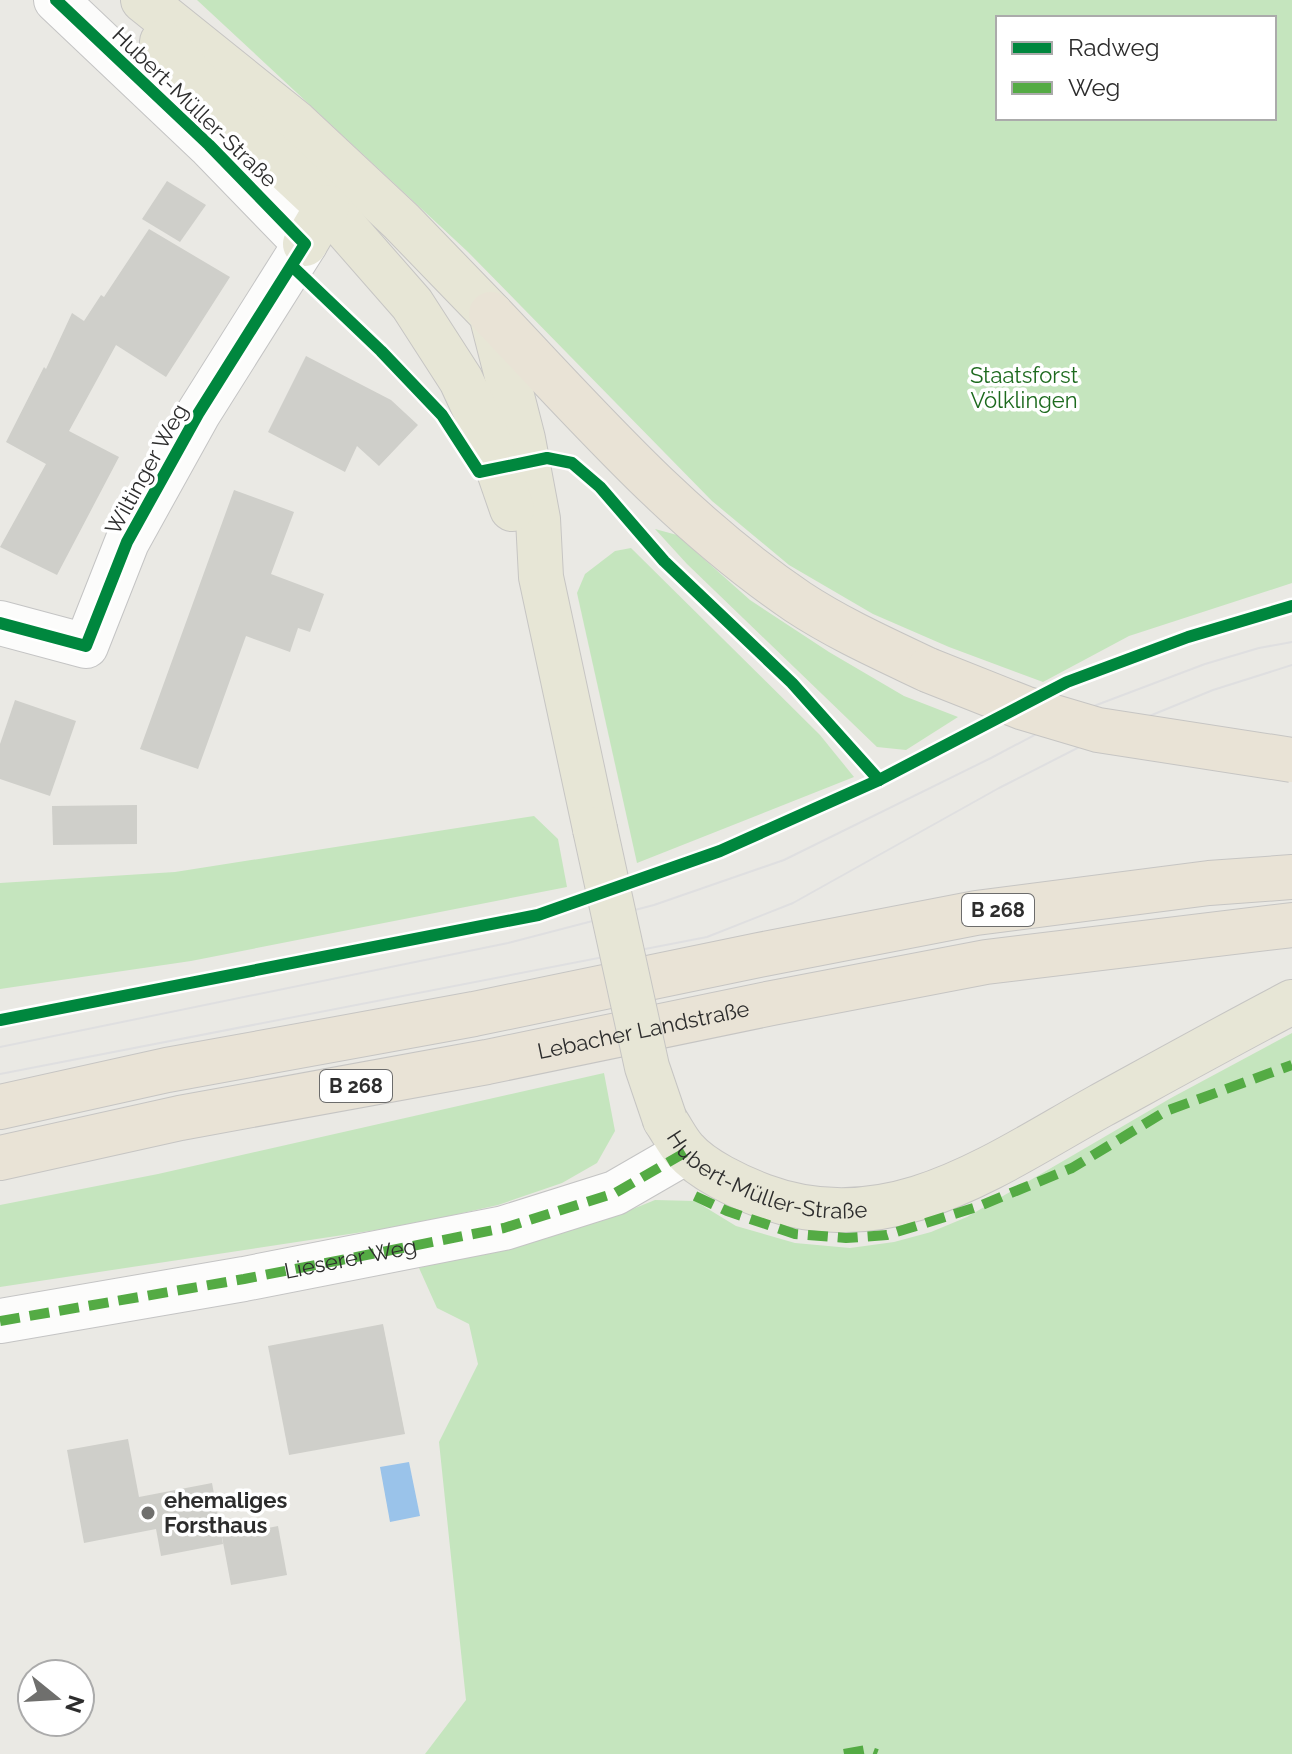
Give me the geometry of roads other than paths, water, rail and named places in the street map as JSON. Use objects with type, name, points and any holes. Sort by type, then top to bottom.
[{"type":"highway","points":[[491,314],[670,501],[760,575],[801,604],[859,638],[928,670],[1024,708],[1098,730],[1292,760]]},
{"type":"highway","name":"B 268","points":[[0,1107],[167,1070],[474,1014],[976,913],[1209,883],[1292,877]]},
{"type":"highway","name":"Lebacher Landstraße","points":[[0,1158],[180,1118],[487,1062],[986,962],[1292,925]]},
{"type":"main road","name":"Hubert-Müller-Straße","points":[[124,0],[213,100],[327,207],[412,304],[461,380],[486,434],[518,528],[541,577]]},
{"type":"main road","name":"Hubert-Müller-Straße","points":[[143,0],[296,123],[401,221],[491,314],[523,439],[538,519],[541,577],[647,1067],[676,1136],[726,1179],[798,1207],[847,1212],[906,1203],[939,1193],[986,1170],[1292,1002]]},
{"type":"main road","points":[[305,244],[327,207]]},
{"type":"street","name":"Hubert-Müller-Straße","points":[[56,0],[209,145],[305,244]]},
{"type":"street","name":"Wiltinger Weg","points":[[0,623],[86,646],[127,542],[198,414],[305,244]]},
{"type":"street","name":"Lieserer Weg","points":[[0,1321],[244,1279],[504,1228],[615,1193],[676,1136]]},
{"type":"water","points":[[409,1462],[420,1516],[390,1522],[380,1467]]},
{"type":"tram line","points":[[0,1047],[508,943],[654,905],[784,860],[1078,712],[1205,664],[1292,642]]},
{"type":"tram line","points":[[0,1074],[707,937],[793,903],[999,788],[1103,735],[1213,690],[1292,665]]},
{"type":"place","name":"ehemaliges Forsthaus","points":[[148,1513]]},
{"type":"park label","name":"Staatsforst Völklingen","points":[[1024,388]]}]
